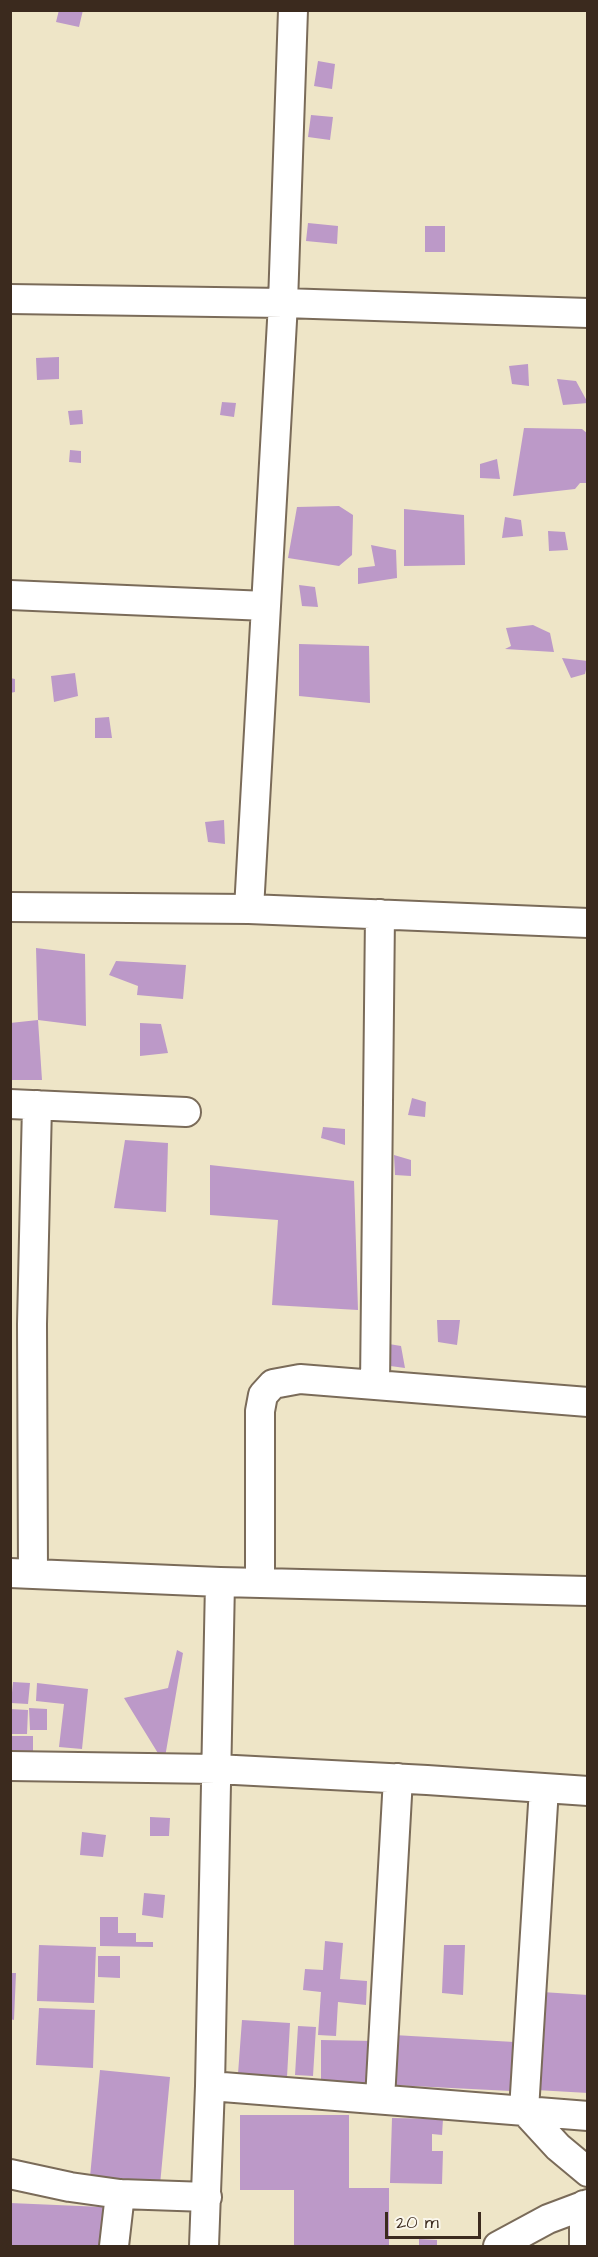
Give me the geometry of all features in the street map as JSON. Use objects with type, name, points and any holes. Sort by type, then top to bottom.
[{"type":"street","points":[[249,909],[283,303],[293,10]]},
{"type":"street","points":[[10,299],[283,303],[588,313]]},
{"type":"street","points":[[10,595],[266,606]]},
{"type":"street","points":[[10,907],[249,909],[588,923]]},
{"type":"street","points":[[375,1385],[380,914]]},
{"type":"street","points":[[186,1112],[24,1104],[21,1324],[22,1574],[220,1582],[588,1591]]},
{"type":"street","points":[[260,1583],[260,1411],[263,1395],[273,1384],[300,1379],[588,1402]]},
{"type":"street","points":[[204,2247],[210,2086],[220,1582]]},
{"type":"street","points":[[10,1766],[216,1769],[588,1791]]},
{"type":"street","points":[[380,2099],[398,1778]]},
{"type":"street","points":[[544,1788],[524,2110],[558,2147],[588,2172]]},
{"type":"street","points":[[210,2086],[588,2116]]},
{"type":"street","points":[[10,2174],[70,2187],[120,2194],[207,2197]]},
{"type":"street","points":[[114,2247],[120,2194]]},
{"type":"street","points":[[498,2247],[548,2219],[586,2204],[584,2247]]},
{"type":"building","points":[[59,10],[83,10],[79,27],[56,22]]},
{"type":"building","points":[[318,61],[335,64],[332,89],[314,86]]},
{"type":"building","points":[[311,115],[333,117],[330,140],[308,137]]},
{"type":"building","points":[[308,223],[338,226],[337,244],[306,241]]},
{"type":"building","points":[[425,226],[445,226],[445,252],[425,252]]},
{"type":"building","points":[[59,357],[59,379],[37,380],[36,358]]},
{"type":"building","points":[[528,364],[529,386],[512,384],[509,366]]},
{"type":"building","points":[[557,379],[576,381],[588,403],[563,405]]},
{"type":"building","points":[[222,402],[236,403],[234,417],[220,415]]},
{"type":"building","points":[[82,410],[83,424],[70,425],[68,411]]},
{"type":"building","points":[[524,428],[582,429],[588,434],[588,483],[580,483],[575,489],[513,496]]},
{"type":"building","points":[[70,450],[81,451],[81,463],[69,462]]},
{"type":"building","points":[[497,459],[500,479],[480,478],[480,464]]},
{"type":"building","points":[[339,506],[353,515],[352,555],[339,566],[288,558],[297,507]]},
{"type":"building","points":[[404,509],[464,515],[465,565],[404,566]]},
{"type":"building","points":[[505,517],[521,520],[523,536],[502,538]]},
{"type":"building","points":[[548,531],[565,532],[568,550],[549,551]]},
{"type":"building","points":[[371,545],[396,550],[397,578],[358,584],[358,568],[375,566]]},
{"type":"building","points":[[299,585],[315,587],[318,607],[302,606]]},
{"type":"building","points":[[533,625],[550,633],[554,652],[505,649],[511,646],[506,628]]},
{"type":"building","points":[[299,644],[369,646],[370,703],[299,696]]},
{"type":"building","points":[[562,658],[588,661],[585,674],[571,678]]},
{"type":"building","points":[[75,673],[78,696],[54,702],[51,676]]},
{"type":"building","points":[[10,678],[15,679],[15,692],[10,693]]},
{"type":"building","points":[[109,717],[112,738],[95,738],[95,718]]},
{"type":"building","points":[[224,820],[225,844],[208,842],[205,822]]},
{"type":"building","points":[[36,948],[85,954],[86,1026],[38,1020]]},
{"type":"building","points":[[116,961],[186,965],[183,999],[137,995],[138,986],[109,975]]},
{"type":"building","points":[[38,1020],[42,1080],[10,1080],[10,1023]]},
{"type":"building","points":[[140,1023],[161,1024],[168,1053],[140,1056]]},
{"type":"building","points":[[412,1098],[426,1102],[425,1117],[408,1115]]},
{"type":"building","points":[[323,1127],[345,1129],[345,1145],[321,1138]]},
{"type":"building","points":[[125,1140],[168,1143],[166,1212],[114,1208]]},
{"type":"building","points":[[394,1155],[411,1160],[411,1176],[395,1175]]},
{"type":"building","points":[[210,1165],[354,1181],[358,1310],[272,1305],[278,1220],[210,1215]]},
{"type":"building","points":[[437,1320],[460,1320],[457,1345],[438,1342]]},
{"type":"building","points":[[383,1343],[401,1346],[405,1368],[383,1365]]},
{"type":"building","points":[[177,1650],[183,1653],[164,1763],[124,1698],[168,1688]]},
{"type":"building","points":[[13,1682],[30,1683],[28,1704],[11,1703]]},
{"type":"building","points":[[37,1683],[88,1689],[82,1749],[59,1747],[64,1704],[36,1701]]},
{"type":"building","points":[[29,1708],[47,1709],[47,1730],[30,1730]]},
{"type":"building","points":[[10,1709],[28,1710],[27,1734],[10,1734]]},
{"type":"building","points":[[10,1736],[33,1736],[33,1755],[10,1755]]},
{"type":"building","points":[[150,1817],[170,1818],[169,1836],[150,1836]]},
{"type":"building","points":[[82,1832],[106,1835],[103,1857],[80,1855]]},
{"type":"building","points":[[144,1893],[165,1895],[163,1918],[142,1915]]},
{"type":"building","points":[[100,1917],[118,1917],[118,1933],[136,1933],[136,1942],[153,1942],[153,1947],[100,1946]]},
{"type":"building","points":[[325,1941],[343,1943],[340,1979],[367,1981],[366,2005],[338,2002],[336,2036],[318,2035],[321,1992],[303,1990],[305,1969],[323,1970]]},
{"type":"building","points":[[39,1945],[96,1947],[94,2003],[37,2001]]},
{"type":"building","points":[[444,1945],[465,1945],[463,1995],[442,1993]]},
{"type":"building","points":[[98,1956],[120,1956],[120,1978],[98,1977]]},
{"type":"building","points":[[10,1973],[16,1973],[14,2020],[10,2019]]},
{"type":"building","points":[[542,1992],[588,1995],[588,2093],[536,2090]]},
{"type":"building","points":[[39,2008],[95,2010],[93,2068],[36,2065]]},
{"type":"building","points":[[242,2020],[290,2023],[287,2077],[238,2074]]},
{"type":"building","points":[[298,2026],[316,2027],[313,2076],[295,2075]]},
{"type":"building","points":[[394,2035],[514,2042],[511,2091],[392,2085]]},
{"type":"building","points":[[321,2040],[374,2041],[373,2086],[321,2085]]},
{"type":"building","points":[[100,2070],[170,2077],[160,2185],[90,2177]]},
{"type":"building","points":[[240,2115],[349,2115],[349,2188],[389,2188],[389,2246],[294,2246],[294,2190],[240,2190]]},
{"type":"building","points":[[392,2118],[443,2119],[442,2135],[432,2134],[432,2151],[443,2151],[442,2184],[390,2183]]},
{"type":"building","points":[[10,2203],[103,2207],[101,2246],[10,2246]]},
{"type":"building","points":[[419,2239],[437,2240],[437,2246],[419,2246]]}]
